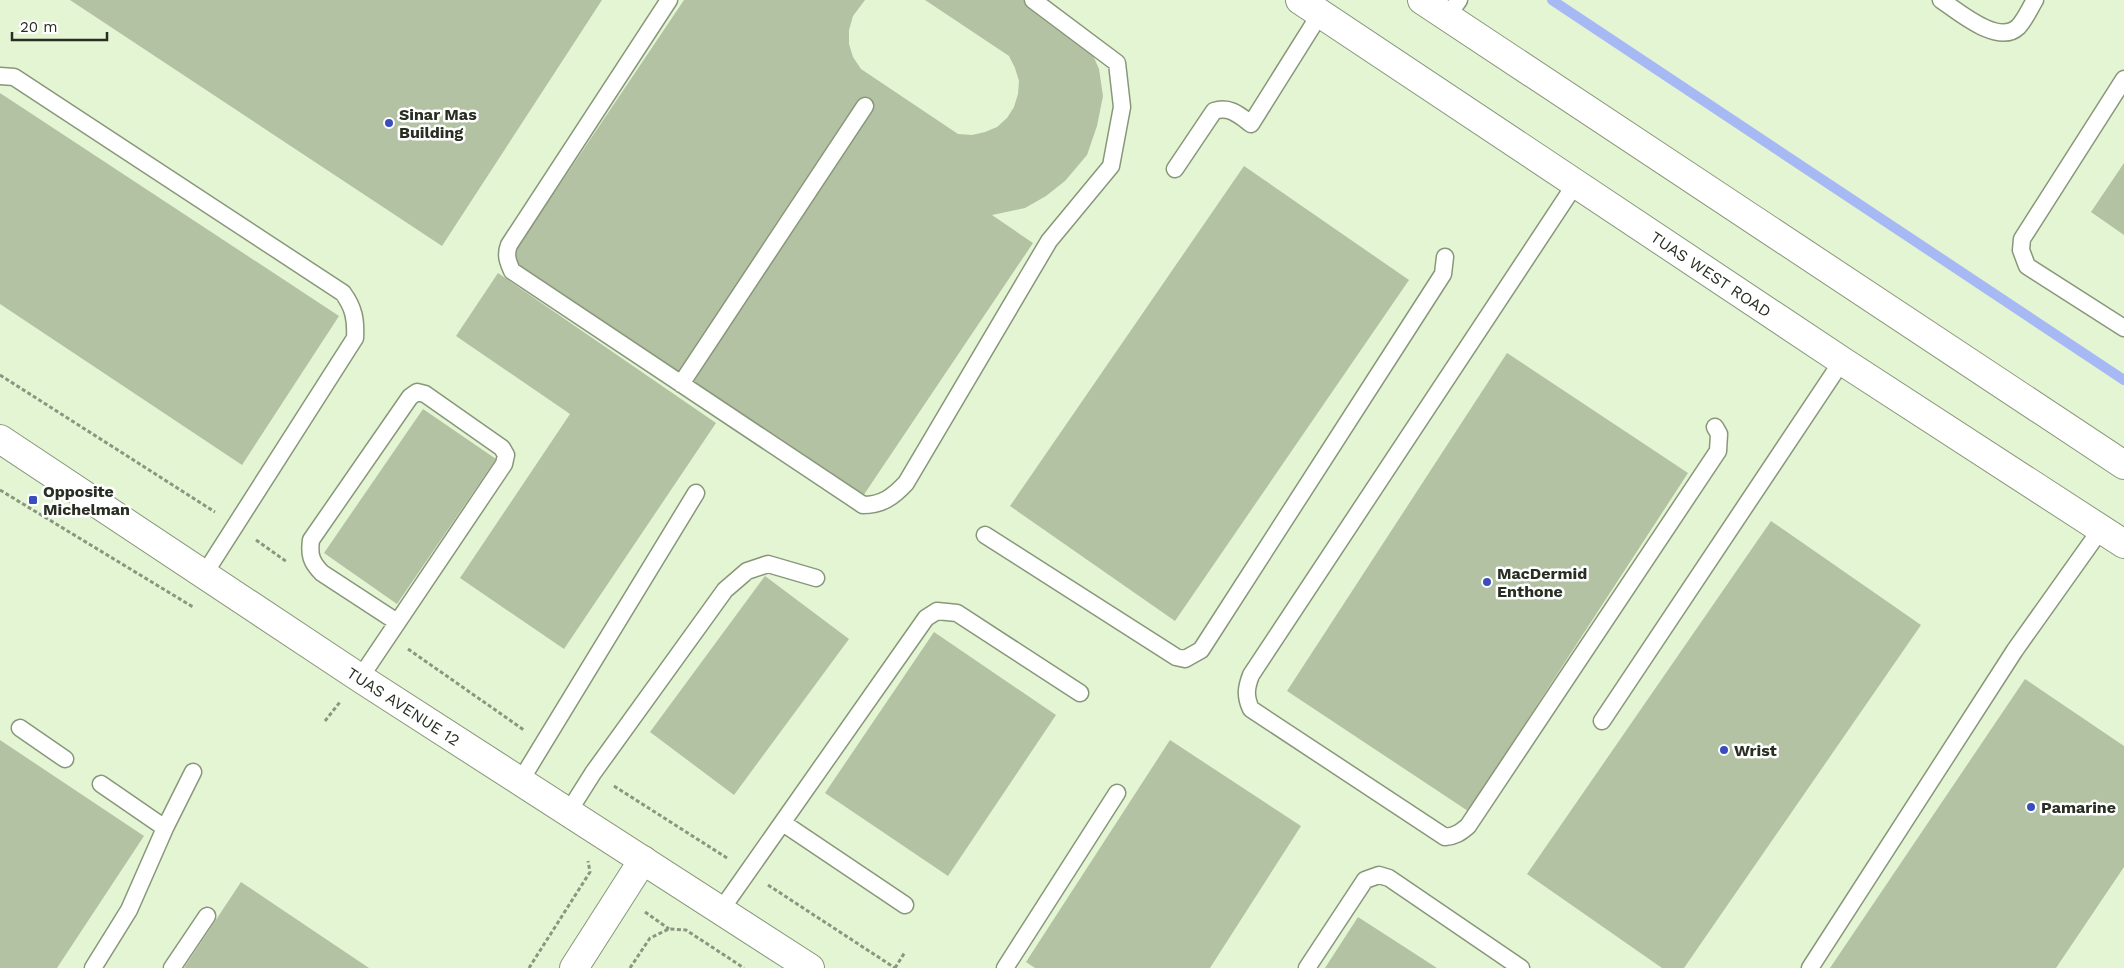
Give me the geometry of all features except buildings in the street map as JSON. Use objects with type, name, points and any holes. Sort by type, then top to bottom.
[{"type":"main road","points":[[1422,0],[1453,8],[2124,465]]},
{"type":"main road","name":"TUAS WEST ROAD","points":[[1310,7],[1842,361],[2124,544]]},
{"type":"main road","name":"TUAS AVENUE 12","points":[[0,439],[205,573],[352,688],[522,780],[810,968]]},
{"type":"main road","points":[[574,968],[644,860]]},
{"type":"lane","points":[[669,0],[509,245],[507,257],[512,271],[863,505],[874,505],[884,502],[894,496],[906,483],[1050,241],[1111,166],[1122,107],[1117,63],[1033,0]]},
{"type":"lane","points":[[1941,0],[1987,30],[2004,32],[2019,26],[2035,0]]},
{"type":"lane","points":[[1175,169],[1214,111],[1222,108],[1231,110],[1251,124],[1310,7]]},
{"type":"lane","points":[[0,76],[14,78],[343,293],[351,304],[356,320],[355,338],[205,573]]},
{"type":"lane","points":[[2124,79],[2022,239],[2021,250],[2027,266],[2124,328]]},
{"type":"lane","points":[[681,384],[865,106]]},
{"type":"lane","points":[[1576,183],[1251,675],[1246,689],[1246,699],[1251,709],[1445,837],[1454,836],[1461,832],[1468,826],[1718,452],[1719,434],[1715,427]]},
{"type":"lane","points":[[985,534],[1176,658],[1185,659],[1201,650],[1443,274],[1445,258]]},
{"type":"lane","points":[[1602,721],[1842,361]]},
{"type":"lane","points":[[352,688],[397,622],[504,464],[506,455],[502,448],[425,394],[417,392],[410,397],[311,540],[310,555],[313,565],[322,573],[397,622]]},
{"type":"lane","points":[[522,780],[696,493]]},
{"type":"lane","points":[[1810,968],[2015,650],[2101,529]]},
{"type":"lane","points":[[568,811],[593,773],[725,590],[747,570],[768,564],[816,578]]},
{"type":"lane","points":[[721,910],[926,618],[937,611],[957,613],[1080,693]]},
{"type":"lane","points":[[20,728],[65,759]]},
{"type":"lane","points":[[93,968],[129,910],[165,828],[193,772]]},
{"type":"lane","points":[[100,784],[165,828]]},
{"type":"lane","points":[[1007,967],[1117,793]]},
{"type":"lane","points":[[782,823],[905,905]]},
{"type":"lane","points":[[1307,968],[1366,880],[1379,875],[1389,878],[1521,968]]},
{"type":"lane","points":[[172,968],[207,916]]},
{"type":"path","points":[[0,490],[201,611]]},
{"type":"path","points":[[325,721],[352,688]]},
{"type":"path","points":[[529,968],[590,872],[588,858]]},
{"type":"path","points":[[748,872],[895,968],[905,952]]},
{"type":"path","points":[[630,968],[650,938],[668,929],[686,930],[744,968]]},
{"type":"waterway","points":[[1552,0],[2124,380]]},
{"type":"place","name":"Sinar Mas Building","points":[[389,123]]},
{"type":"place","name":"Opposite Michelman","points":[[33,500]]},
{"type":"place","name":"MacDermid Enthone","points":[[1487,582]]},
{"type":"place","name":"Wrist","points":[[1724,750]]},
{"type":"place","name":"Pamarine","points":[[2031,807]]}]
